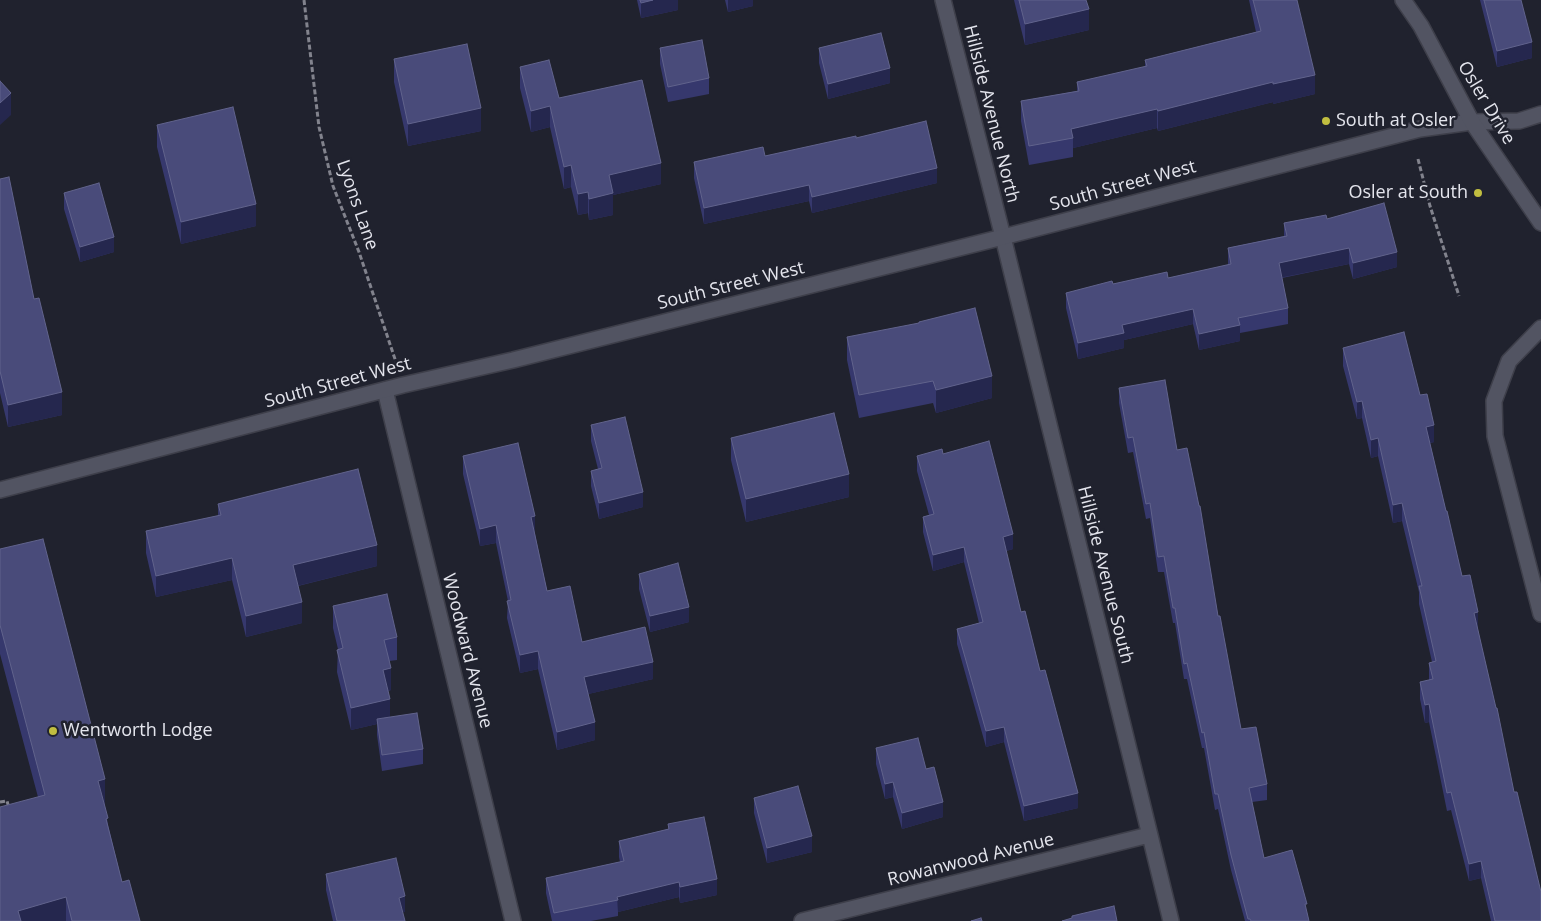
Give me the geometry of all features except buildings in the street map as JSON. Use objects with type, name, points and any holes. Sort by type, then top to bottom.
[{"type":"street","name":"Hillside Avenue North","points":[[943,0],[1003,237]]},
{"type":"street","name":"Osler Drive","points":[[1403,0],[1421,26],[1472,122],[1541,223]]},
{"type":"street","name":"South Street West","points":[[0,490],[403,385],[513,360],[1003,237],[1420,129],[1472,122],[1519,121],[1541,114]]},
{"type":"street","name":"Hillside Avenue South","points":[[1003,237],[1171,921]]},
{"type":"street","points":[[1541,328],[1509,361],[1494,401],[1495,436],[1541,614]]},
{"type":"street","name":"Woodward Avenue","points":[[385,390],[513,921]]},
{"type":"street","name":"Rowanwood Avenue","points":[[802,921],[1149,835]]},
{"type":"path","name":"Lyons Lane","points":[[304,0],[319,127],[333,186],[359,252],[403,385]]},
{"type":"path","points":[[1418,160],[1433,215],[1459,296]]},
{"type":"path","points":[[0,802],[7,801],[11,817]]},
{"type":"place","name":"South at Osler","points":[[1326,121]]},
{"type":"place","name":"Osler at South","points":[[1478,193]]},
{"type":"place","name":"Wentworth Lodge","points":[[53,731]]}]
